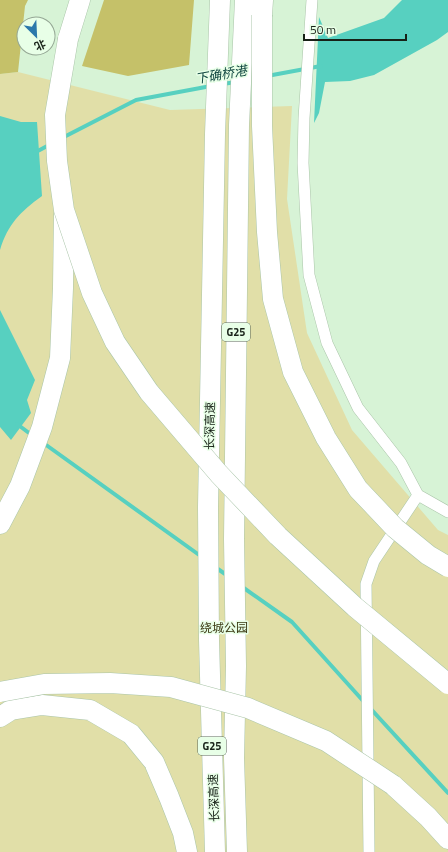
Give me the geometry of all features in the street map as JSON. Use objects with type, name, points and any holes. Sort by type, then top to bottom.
[{"type":"highway","points":[[0,524],[20,486],[42,427],[60,358],[64,210],[57,161],[55,116],[68,39],[80,0]]},
{"type":"highway","name":"长深高速","points":[[215,852],[209,640],[208,507],[215,134],[220,0]]},
{"type":"highway","points":[[253,7],[262,126],[267,232],[273,299],[294,372],[326,438],[358,489],[395,528],[428,555],[448,567]]},
{"type":"highway","name":"长深高速","points":[[237,852],[234,758],[236,666],[234,539],[239,125],[253,7]]},
{"type":"highway","points":[[64,210],[92,293],[116,342],[149,392],[219,474],[278,536],[355,607],[448,684]]},
{"type":"highway","points":[[0,692],[44,684],[110,683],[171,687],[248,708],[326,741],[393,786],[428,817],[448,839]]},
{"type":"highway","points":[[0,717],[11,710],[42,705],[90,710],[131,734],[154,762],[180,825],[187,852]]},
{"type":"highway","points":[[234,758],[247,852]]},
{"type":"street","points":[[312,0],[302,163],[309,275],[327,343],[358,408],[401,463],[418,494],[448,512]]},
{"type":"street","points":[[369,852],[366,584],[374,561],[418,494]]},
{"type":"green space","name":"绕城公园","points":[[18,72],[170,110],[292,106],[287,199],[307,333],[352,430],[438,530],[448,535],[448,852],[0,852],[0,74]]},
{"type":"shaded area","points":[[0,0],[28,0],[25,6],[24,16],[16,16],[16,56],[20,56],[18,72],[0,74]]},
{"type":"shaded area","points":[[104,0],[194,0],[189,65],[128,76],[82,66]]},
{"type":"water","points":[[402,0],[448,0],[448,32],[437,40],[374,75],[350,81],[325,82],[319,113],[314,123],[319,17],[328,38],[384,18]]},
{"type":"water","points":[[0,116],[21,122],[37,122],[42,196],[16,219],[7,233],[0,250]]},
{"type":"water","points":[[0,310],[35,380],[27,400],[31,413],[11,440],[0,427]]},
{"type":"waterway","name":"下确桥港","points":[[267,76],[321,66]]},
{"type":"waterway","name":"下确桥港","points":[[222,84],[237,82]]},
{"type":"waterway","name":"下确桥港","points":[[62,138],[136,100],[211,86]]},
{"type":"waterway","name":"下确桥港","points":[[34,153],[51,144]]},
{"type":"waterway","points":[[17,424],[33,436]]},
{"type":"waterway","points":[[42,442],[202,557]]},
{"type":"waterway","points":[[215,567],[228,576]]},
{"type":"waterway","points":[[241,586],[292,622],[365,703]]},
{"type":"waterway","points":[[370,708],[448,793]]}]
